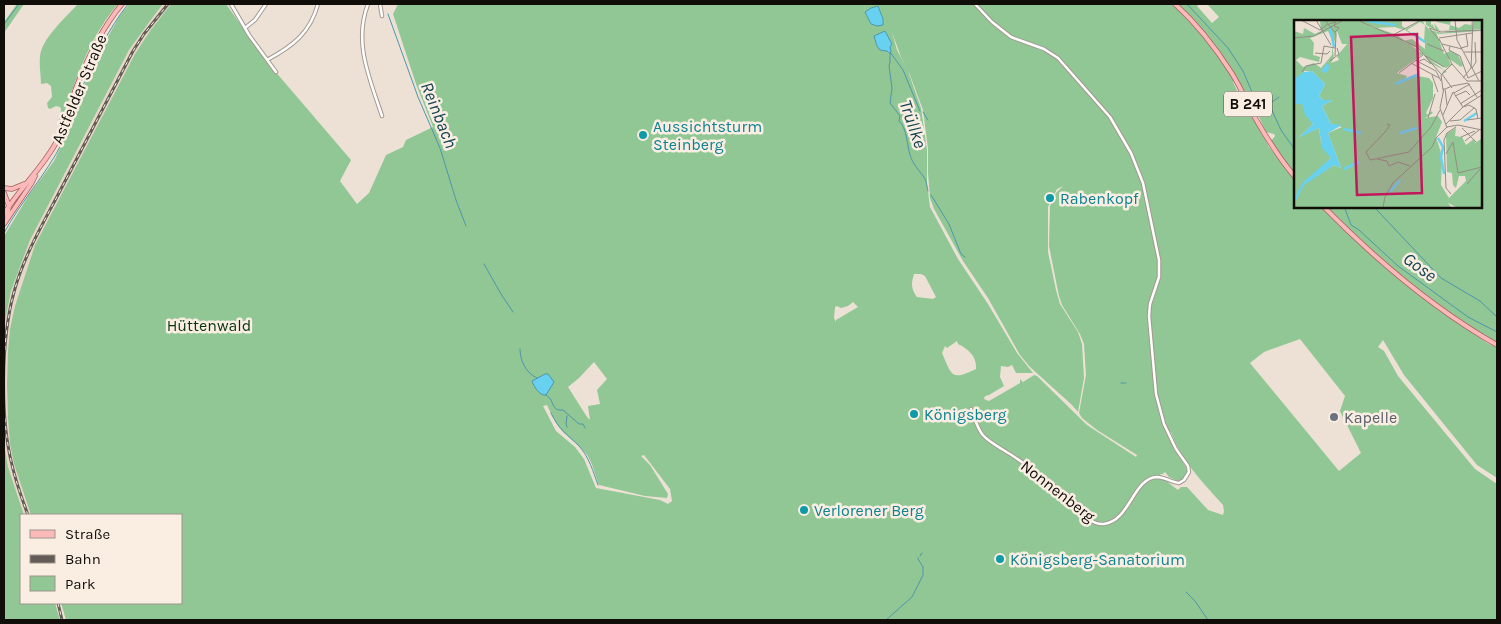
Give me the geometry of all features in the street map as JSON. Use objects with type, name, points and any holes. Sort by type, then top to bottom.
[{"type":"main road","name":"Astfelder Straße","points":[[36,174],[60,136],[78,83],[94,48],[122,4]]},
{"type":"main road","name":"B 241","points":[[1175,4],[1202,32],[1218,53],[1231,72],[1266,135],[1294,176]]},
{"type":"main road","points":[[4,214],[6,205],[36,174]]},
{"type":"main road","points":[[5,223],[36,174]]},
{"type":"main road","points":[[4,188],[12,189],[26,183]]},
{"type":"main road","points":[[4,193],[8,213],[5,223]]},
{"type":"main road","points":[[6,205],[18,202]]},
{"type":"main road","points":[[1324,208],[1411,287],[1497,345]]},
{"type":"street","points":[[231,4],[245,28],[276,72]]},
{"type":"street","points":[[267,60],[286,50],[301,37],[310,24],[318,4]]},
{"type":"street","points":[[368,4],[362,25],[361,41],[367,70],[382,116]]},
{"type":"street","points":[[380,4],[382,16]]},
{"type":"street","name":"Nonnenberg","points":[[971,409],[983,436],[1038,473],[1067,496],[1093,522],[1104,524],[1115,520],[1149,478],[1159,477],[1179,483],[1184,480],[1189,472],[1188,466],[1176,449],[1164,424],[1156,394],[1149,316],[1150,304],[1158,277],[1159,260],[1143,183],[1131,153],[1110,117],[1058,58],[1044,49],[1011,37],[992,22],[976,4]]},
{"type":"street","points":[[245,28],[255,20],[264,5]]},
{"type":"shaded area","points":[[163,4],[171,4],[135,54],[35,245],[15,306],[8,351],[8,419],[14,464],[31,514],[24,514],[8,467],[4,444],[4,327],[11,291],[30,240],[129,50]]},
{"type":"green space","points":[[17,4],[24,4],[4,33],[4,22]]},
{"type":"green space","points":[[78,4],[118,4],[97,34],[81,66],[57,134],[61,109],[56,106],[48,108],[47,103],[52,97],[51,86],[47,83],[41,84],[41,50],[49,36]]},
{"type":"green space","points":[[129,4],[163,4],[129,50],[30,240],[11,291],[4,327],[4,236],[29,195],[54,161],[69,130],[82,90],[96,58],[119,17]]},
{"type":"green space","name":"Hüttenwald","points":[[171,4],[226,4],[268,63],[351,160],[340,181],[357,204],[369,193],[386,155],[403,147],[406,140],[433,127],[416,84],[393,14],[398,4],[1173,4],[1208,42],[1233,79],[1246,110],[1252,116],[1269,147],[1294,178],[1294,208],[1322,208],[1410,288],[1487,343],[1497,348],[1497,478],[1477,465],[1404,375],[1383,340],[1378,347],[1384,351],[1398,376],[1475,469],[1497,484],[1497,620],[66,620],[61,604],[182,604],[182,514],[31,514],[14,464],[10,444],[7,384],[10,329],[15,306],[35,245],[135,54]],"holes":[[[878,6],[883,19],[877,26],[871,24],[865,12]],[[885,31],[890,46],[889,54],[877,46],[874,36]],[[892,32],[901,57],[908,71],[897,50]],[[908,71],[923,110],[928,149],[930,198],[934,209],[1020,355],[1030,367],[1078,412],[1084,378],[1082,344],[1078,332],[1060,304],[1048,252],[1048,207],[1057,189],[1063,186],[1056,193],[1050,206],[1049,246],[1062,305],[1080,334],[1084,344],[1086,375],[1079,413],[1082,418],[1097,430],[1137,455],[1136,457],[1087,425],[1037,376],[1034,375],[1023,382],[1020,379],[1020,383],[989,401],[984,399],[985,396],[1004,386],[1000,377],[1001,366],[1008,367],[1012,365],[1016,373],[1033,373],[1017,353],[958,259],[930,207],[927,184],[927,150],[921,108]],[[914,274],[925,276],[936,297],[933,299],[917,297],[913,289]],[[853,302],[858,307],[836,320],[836,322],[834,318],[835,307],[848,306]],[[1300,339],[1345,396],[1340,411],[1361,453],[1339,471],[1250,363],[1264,352]],[[957,341],[973,357],[976,364],[976,369],[962,375],[953,374],[942,353],[945,346],[947,348]],[[594,362],[607,379],[597,390],[600,404],[588,406],[590,420],[568,387]],[[547,405],[561,430],[587,455],[599,485],[645,496],[667,498],[668,494],[650,465],[641,456],[644,455],[670,489],[672,501],[668,504],[660,500],[596,488],[584,459],[575,447],[556,431],[543,406]],[[1171,432],[1187,462],[1223,505],[1223,515],[1208,510],[1187,487],[1181,487],[1178,490],[1160,474],[1165,472],[1169,477],[1178,481],[1183,479],[1187,472],[1168,434]]]},
{"type":"green space","points":[[1178,4],[1199,4],[1197,6],[1212,23],[1219,17],[1207,4],[1497,4],[1497,343],[1473,329],[1428,297],[1365,244],[1327,208],[1481,208],[1481,20],[1294,20],[1294,173],[1271,141],[1275,136],[1274,134],[1266,132],[1258,115],[1219,52],[1201,28]]},
{"type":"green space","points":[[4,444],[8,467],[24,514],[20,514],[20,604],[55,604],[60,620],[4,620]]},
{"type":"water","points":[[878,6],[883,19],[883,25],[877,26],[871,24],[865,12]]},
{"type":"water","points":[[885,31],[892,44],[890,54],[887,51],[880,50],[874,36]]},
{"type":"water","points":[[548,374],[554,382],[546,395],[544,395],[539,393],[532,381]]},
{"type":"waterway","points":[[4,24],[19,4]]},
{"type":"waterway","points":[[4,233],[56,155],[97,55],[114,24],[128,4]]},
{"type":"waterway","name":"Gose","points":[[1187,4],[1228,48],[1243,71],[1252,92],[1269,104],[1281,130],[1294,149]]},
{"type":"waterway","name":"Reinbach","points":[[388,14],[418,97],[440,148],[466,226]]},
{"type":"waterway","points":[[890,52],[903,70],[920,111]]},
{"type":"waterway","name":"Trüllke","points":[[890,54],[889,66],[892,88],[890,103],[900,116],[899,121],[905,132],[911,159],[925,179],[928,191]]},
{"type":"waterway","points":[[1272,102],[1279,97]]},
{"type":"waterway","points":[[923,112],[928,120]]},
{"type":"waterway","name":"Trüllke","points":[[931,195],[949,224],[961,254],[965,257]]},
{"type":"waterway","name":"Gose","points":[[1345,208],[1351,225],[1398,266],[1468,317],[1497,332]]},
{"type":"waterway","points":[[1376,209],[1441,278],[1480,301],[1497,317]]},
{"type":"waterway","name":"Reinbach","points":[[484,264],[513,312]]},
{"type":"waterway","name":"Reinbach","points":[[520,349],[524,366],[537,378]]},
{"type":"waterway","points":[[1121,383],[1126,383]]},
{"type":"waterway","name":"Reinbach","points":[[546,395],[551,399],[556,409],[563,410],[579,424],[583,424],[585,428]]},
{"type":"waterway","points":[[551,413],[560,427],[579,446],[585,455],[598,485]]},
{"type":"waterway","points":[[567,416],[567,427]]},
{"type":"waterway","points":[[886,620],[912,597],[923,575],[923,567],[918,558]]},
{"type":"waterway","points":[[1186,592],[1195,601],[1208,620]]},
{"type":"railway","points":[[28,514],[12,465],[5,424],[4,355],[14,292],[23,265],[35,239],[133,51],[168,4]]},
{"type":"railway","points":[[58,604],[62,620]]},
{"type":"place","name":"Aussichtsturm Steinberg","points":[[643,135]]},
{"type":"place","name":"Rabenkopf","points":[[1050,198]]},
{"type":"place","name":"Königsberg","points":[[914,414]]},
{"type":"place","name":"Kapelle","points":[[1334,417]]},
{"type":"place","name":"Verlorener Berg","points":[[804,510]]},
{"type":"place","name":"Königsberg-Sanatorium","points":[[1000,559]]}]
